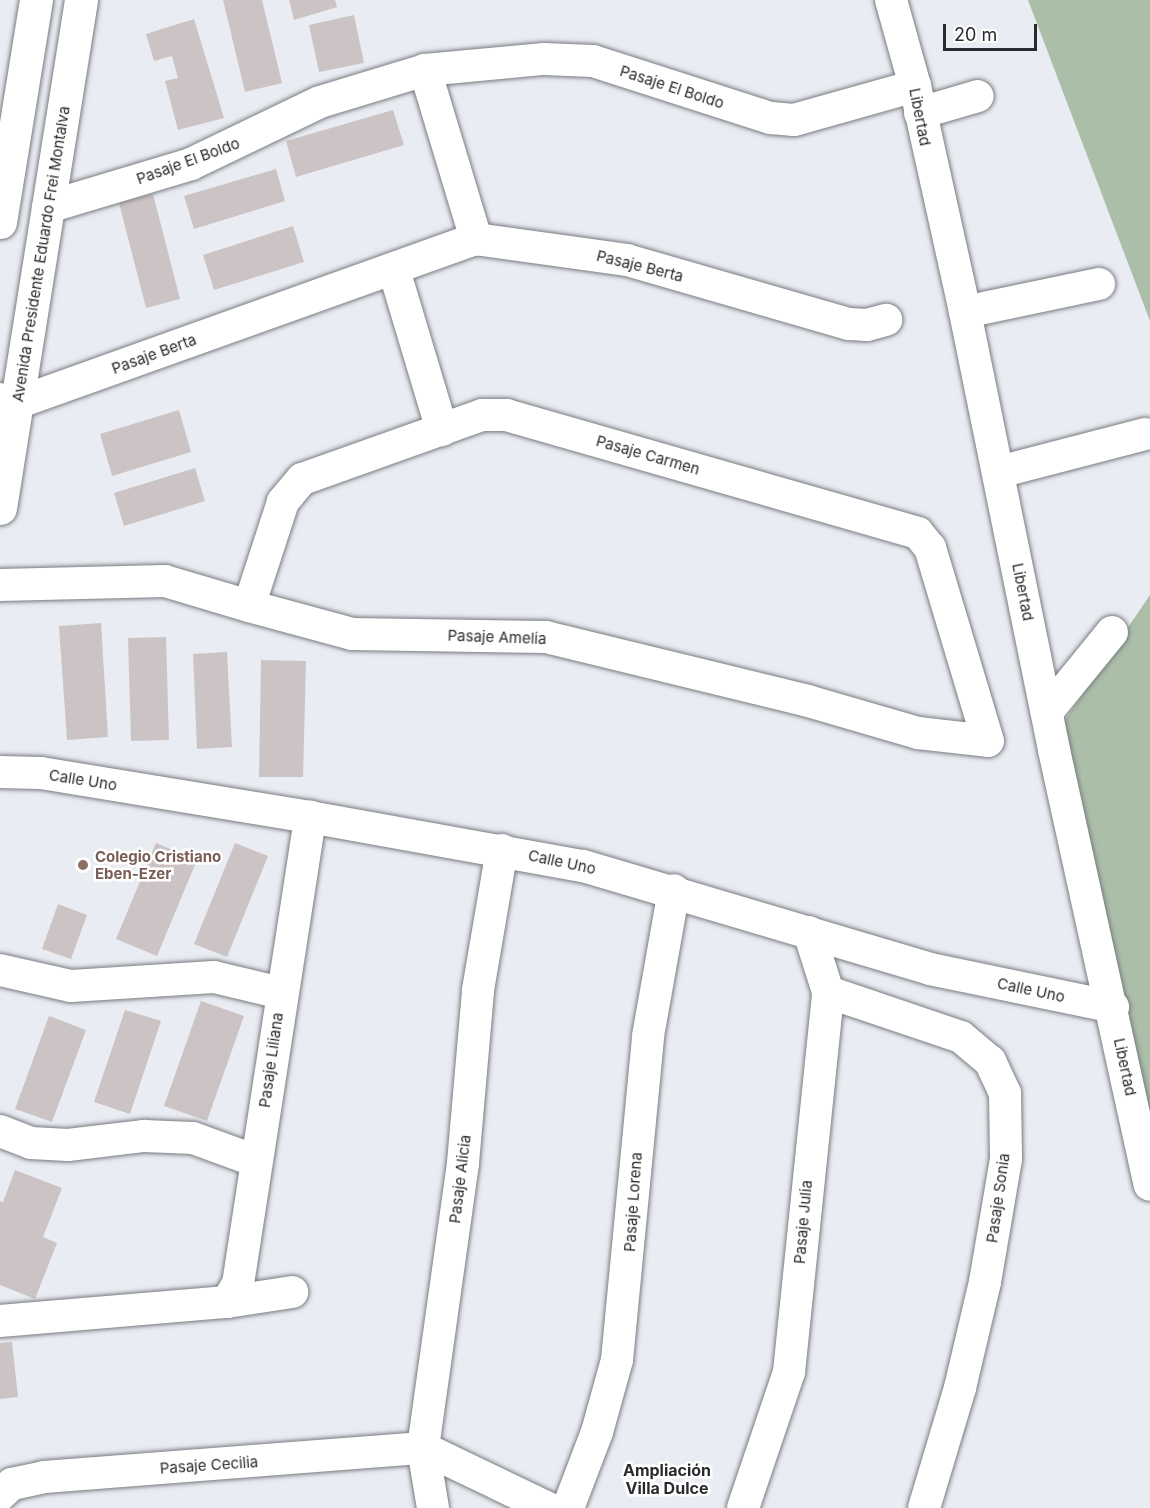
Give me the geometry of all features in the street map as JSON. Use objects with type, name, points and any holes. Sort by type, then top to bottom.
[{"type":"main road","points":[[0,222],[36,0]]},
{"type":"main road","name":"Avenida Presidente Eduardo Frei Montalva","points":[[0,508],[8,401],[48,207],[84,1]]},
{"type":"street","name":"Libertad","points":[[891,0],[917,100],[965,312],[1047,712],[1150,1185]]},
{"type":"street","name":"Pasaje El Boldo","points":[[48,207],[191,164],[320,102],[425,70],[544,59],[593,61],[771,118],[794,120],[917,100],[978,96]]},
{"type":"street","points":[[425,70],[476,238]]},
{"type":"street","name":"Pasaje Berta","points":[[8,401],[394,270],[476,238],[627,260],[849,324],[886,320]]},
{"type":"street","points":[[394,270],[442,430]]},
{"type":"street","points":[[965,312],[1099,284]]},
{"type":"street","name":"Pasaje Carmen","points":[[249,606],[290,489],[303,479],[482,416],[507,415],[918,533],[930,548],[988,741]]},
{"type":"street","points":[[999,472],[1145,434]]},
{"type":"street","name":"Pasaje Amelia","points":[[0,585],[165,581],[352,634],[546,637],[808,700],[918,732],[988,741]]},
{"type":"street","points":[[1047,712],[1112,632]]},
{"type":"street","name":"Calle Uno","points":[[0,772],[40,774],[310,817],[583,866],[674,890],[930,969],[1113,1007]]},
{"type":"street","name":"Pasaje Liliana","points":[[227,1302],[237,1284],[280,993],[310,817]]},
{"type":"street","name":"Pasaje Alicia","points":[[433,1508],[423,1448],[463,1163],[478,990],[502,850]]},
{"type":"street","name":"Pasaje Lorena","points":[[568,1508],[597,1432],[617,1360],[648,1036],[674,890]]},
{"type":"street","name":"Pasaje Julia","points":[[743,1508],[789,1372],[828,992],[809,932]]},
{"type":"street","points":[[0,970],[71,986],[214,977],[280,993]]},
{"type":"street","name":"Pasaje Sonia","points":[[828,992],[961,1037],[990,1061],[1005,1093],[1006,1159],[985,1282],[960,1388],[924,1508]]},
{"type":"street","points":[[0,1131],[32,1143],[68,1145],[144,1136],[193,1137],[256,1161]]},
{"type":"street","points":[[0,1321],[227,1302],[292,1292]]},
{"type":"street","points":[[423,1448],[548,1508]]},
{"type":"street","name":"Pasaje Cecilia","points":[[0,1495],[12,1484],[44,1477],[423,1448]]},
{"type":"green space","points":[[1028,0],[1150,0],[1150,321]]},
{"type":"green space","points":[[1150,595],[1150,1180],[1061,726]]},
{"type":"building","points":[[223,0],[262,0],[282,83],[245,92]]},
{"type":"building","points":[[289,0],[335,0],[337,7],[294,20]]},
{"type":"building","points":[[354,15],[364,63],[319,72],[309,25]]},
{"type":"building","points":[[194,19],[224,118],[178,130],[165,81],[178,78],[172,56],[154,61],[146,34]]},
{"type":"building","points":[[393,110],[404,145],[296,177],[286,141]]},
{"type":"building","points":[[276,169],[285,201],[194,229],[184,196]]},
{"type":"building","points":[[153,194],[180,299],[146,308],[119,203]]},
{"type":"building","points":[[293,226],[304,262],[214,290],[203,255]]},
{"type":"building","points":[[179,410],[191,452],[112,476],[100,434]]},
{"type":"building","points":[[195,468],[205,501],[124,526],[114,493]]},
{"type":"building","points":[[101,623],[108,737],[67,740],[59,626]]},
{"type":"building","points":[[166,637],[169,740],[131,741],[128,638]]},
{"type":"building","points":[[227,652],[232,747],[197,749],[193,654]]},
{"type":"building","points":[[261,660],[306,661],[303,777],[259,777]]},
{"type":"building","points":[[156,843],[197,860],[157,956],[116,939]]},
{"type":"building","points":[[235,843],[268,856],[227,957],[194,944]]},
{"type":"building","points":[[58,904],[87,915],[71,959],[42,949]]},
{"type":"building","points":[[201,1001],[244,1016],[207,1121],[164,1106]]},
{"type":"building","points":[[125,1010],[161,1021],[130,1114],[94,1102]]},
{"type":"building","points":[[49,1016],[86,1030],[52,1122],[15,1109]]},
{"type":"building","points":[[15,1170],[62,1188],[43,1237],[57,1243],[35,1299],[0,1285],[0,1201],[3,1202]]},
{"type":"building","points":[[12,1342],[18,1397],[0,1399],[0,1343]]},
{"type":"place","name":"Colegio Cristiano Eben-Ezer","points":[[83,865]]},
{"type":"district","name":"Ampliación Villa Dulce","points":[[667,1479]]}]
